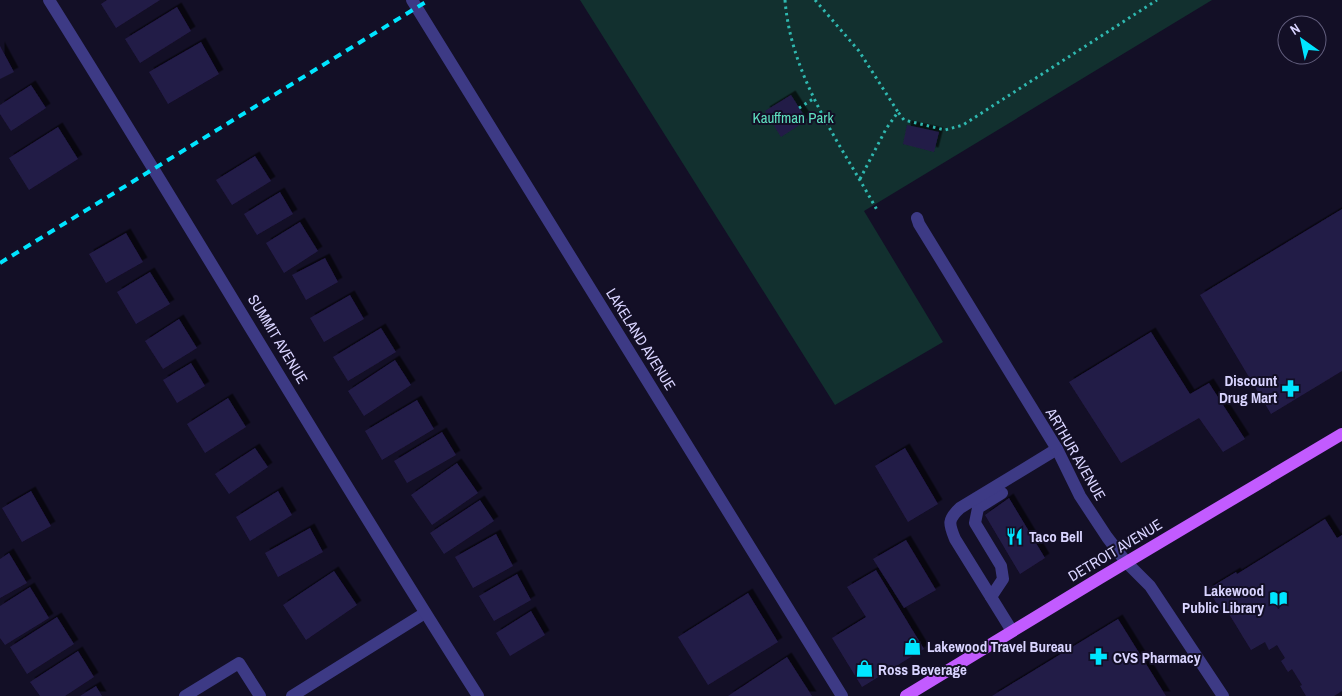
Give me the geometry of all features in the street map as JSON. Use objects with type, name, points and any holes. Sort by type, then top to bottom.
[{"type":"main road","name":"DETROIT AVENUE","points":[[906,696],[1126,562],[1342,434]]},
{"type":"street","name":"SUMMIT AVENUE","points":[[49,0],[154,168],[425,613],[478,696]]},
{"type":"street","name":"LAKELAND AVENUE","points":[[412,0],[842,696]]},
{"type":"street","name":"ARTHUR AVENUE","points":[[917,218],[1057,449],[1080,496],[1126,562],[1150,586],[1223,696]]},
{"type":"street","points":[[1012,631],[955,539],[950,525],[952,516],[960,508],[1057,449]]},
{"type":"street","points":[[991,597],[1003,579],[1002,566],[975,523],[978,508],[1004,491],[1010,478]]},
{"type":"street","points":[[292,696],[425,613]]},
{"type":"street","points":[[185,696],[239,663],[260,696]]},
{"type":"path","points":[[785,0],[786,19],[795,55],[813,98],[877,210]]},
{"type":"path","points":[[815,0],[859,51],[904,120],[945,130],[963,125],[1157,0]]},
{"type":"path","points":[[799,108],[813,98]]},
{"type":"path","points":[[860,179],[886,129],[898,112]]},
{"type":"green space","name":"Kauffman Park","points":[[580,0],[1212,0],[864,211],[943,342],[835,405]]},
{"type":"building","points":[[107,0],[160,0],[116,28],[101,4]]},
{"type":"building","points":[[177,7],[191,31],[140,63],[125,39]]},
{"type":"building","points":[[201,42],[219,74],[168,104],[149,72]]},
{"type":"building","points":[[0,46],[14,72],[0,79]]},
{"type":"building","points":[[31,85],[46,108],[11,131],[0,114],[0,105]]},
{"type":"building","points":[[791,95],[807,120],[781,137],[765,111]]},
{"type":"building","points":[[907,125],[939,132],[934,152],[903,144]]},
{"type":"building","points":[[58,127],[78,159],[29,190],[9,158]]},
{"type":"building","points":[[255,156],[271,181],[232,205],[216,180]]},
{"type":"building","points":[[280,192],[293,214],[257,235],[244,214]]},
{"type":"building","points":[[1342,209],[1342,371],[1271,414],[1200,295]]},
{"type":"building","points":[[300,222],[318,251],[284,273],[266,243]]},
{"type":"building","points":[[126,233],[143,262],[106,283],[89,254]]},
{"type":"building","points":[[325,258],[338,282],[306,300],[292,275]]},
{"type":"building","points":[[150,272],[170,304],[136,324],[117,292]]},
{"type":"building","points":[[350,295],[364,319],[324,342],[310,318]]},
{"type":"building","points":[[179,319],[197,348],[163,369],[145,341]]},
{"type":"building","points":[[381,328],[396,352],[348,381],[333,357]]},
{"type":"building","points":[[1151,332],[1190,394],[1209,383],[1245,439],[1223,452],[1199,418],[1121,463],[1069,382]]},
{"type":"building","points":[[395,360],[411,385],[364,416],[348,391]]},
{"type":"building","points":[[191,363],[205,386],[177,403],[163,380]]},
{"type":"building","points":[[228,398],[246,427],[205,453],[187,424]]},
{"type":"building","points":[[417,400],[434,429],[382,460],[365,431]]},
{"type":"building","points":[[442,432],[456,455],[407,483],[394,461]]},
{"type":"building","points":[[255,448],[268,467],[229,494],[215,474]]},
{"type":"building","points":[[905,448],[938,504],[908,522],[875,466]]},
{"type":"building","points":[[457,463],[478,493],[432,525],[411,495]]},
{"type":"building","points":[[31,491],[51,526],[22,542],[2,508]]},
{"type":"building","points":[[278,491],[292,515],[250,541],[236,517]]},
{"type":"building","name":"Taco Bell","points":[[1009,498],[1045,558],[1020,574],[985,515]]},
{"type":"building","points":[[480,500],[494,521],[444,554],[430,533]]},
{"type":"building","name":"Lakewood Public Library","points":[[1325,519],[1337,538],[1342,535],[1342,691],[1334,696],[1306,696],[1300,686],[1302,685],[1292,669],[1288,672],[1281,661],[1285,658],[1277,645],[1269,650],[1265,642],[1251,650],[1226,609],[1221,611],[1208,589],[1236,572],[1237,574]]},
{"type":"building","points":[[310,528],[323,552],[278,577],[265,553]]},
{"type":"building","points":[[496,534],[513,566],[473,588],[455,557]]},
{"type":"building","points":[[906,540],[936,590],[904,608],[873,559]]},
{"type":"building","points":[[9,553],[27,583],[0,598],[0,559]]},
{"type":"building","points":[[876,570],[924,649],[862,687],[832,638],[866,617],[847,587]]},
{"type":"building","points":[[334,571],[357,605],[306,640],[283,605]]},
{"type":"building","points":[[517,574],[531,600],[494,621],[479,596]]},
{"type":"building","points":[[30,587],[49,618],[5,645],[0,638],[0,606]]},
{"type":"building","points":[[748,593],[778,642],[708,685],[678,637]]},
{"type":"building","points":[[531,611],[545,635],[510,656],[496,633]]},
{"type":"building","points":[[57,617],[74,644],[27,674],[10,647]]},
{"type":"building","name":"CVS Pharmacy","points":[[1118,619],[1166,696],[992,696]]},
{"type":"building","points":[[78,651],[94,677],[65,696],[40,696],[30,682]]},
{"type":"building","points":[[787,657],[812,696],[728,696]]},
{"type":"building","points":[[96,686],[102,696],[80,696]]},
{"type":"railway","points":[[0,263],[429,0]]},
{"type":"place","name":"Discount Drug Mart","points":[[1291,389]]},
{"type":"place","name":"Taco Bell","points":[[1015,536]]},
{"type":"place","name":"Lakewood Public Library","points":[[1278,599]]},
{"type":"place","name":"Lakewood Travel Bureau","points":[[913,646]]},
{"type":"place","name":"CVS Pharmacy","points":[[1099,657]]},
{"type":"place","name":"Ross Beverage","points":[[864,669]]}]
